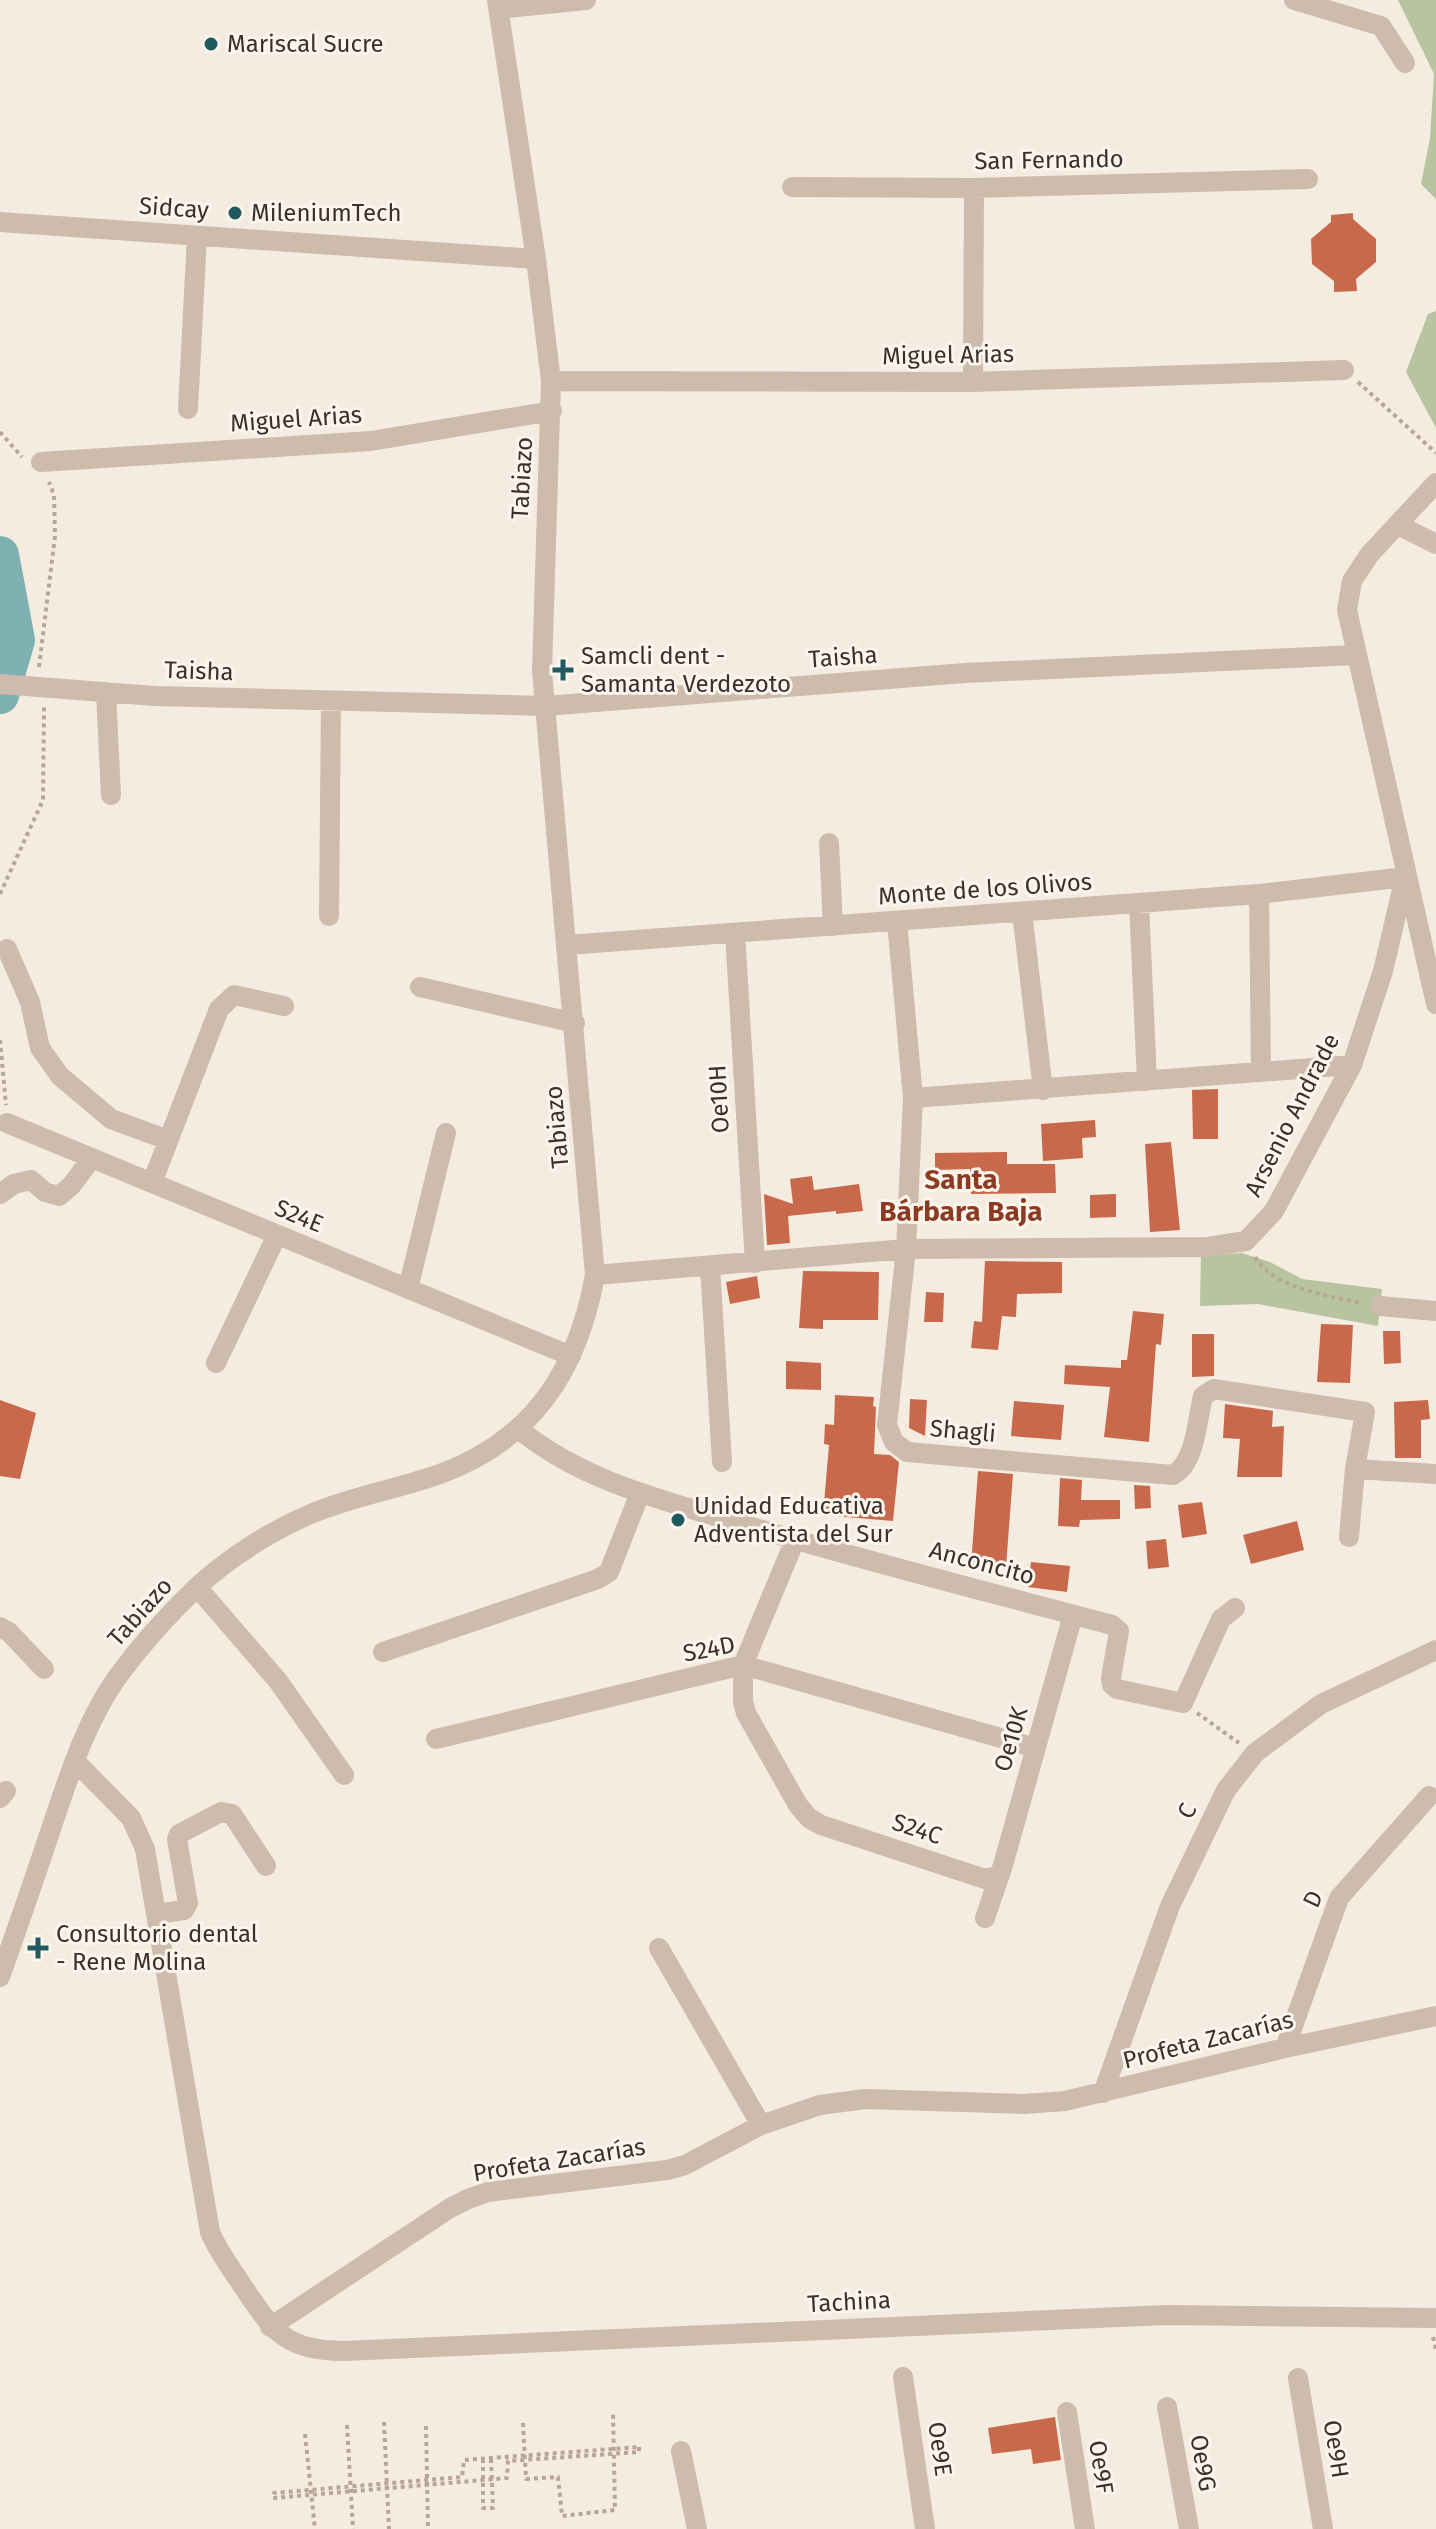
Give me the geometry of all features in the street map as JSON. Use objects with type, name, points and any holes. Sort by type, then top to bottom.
[{"type":"street","points":[[498,5],[586,0]]},
{"type":"street","points":[[1294,0],[1381,26],[1405,63]]},
{"type":"street","name":"Tabiazo","points":[[0,1977],[75,1761],[93,1719],[115,1680],[135,1655],[197,1587],[262,1540],[310,1514],[440,1474],[500,1445],[519,1429],[553,1387],[571,1356],[589,1309],[595,1275],[542,671],[551,381],[498,5]]},
{"type":"street","name":"San Fernando","points":[[792,187],[974,188],[1308,179]]},
{"type":"street","points":[[973,382],[974,188]]},
{"type":"street","name":"Sidcay","points":[[0,222],[536,259]]},
{"type":"street","points":[[188,409],[197,236]]},
{"type":"street","name":"Miguel Arias","points":[[551,381],[973,382],[1344,370]]},
{"type":"street","name":"Miguel Arias","points":[[41,462],[371,441],[552,411]]},
{"type":"street","name":"Arsenio Andrade","points":[[1246,1241],[1274,1211],[1352,1065],[1383,971],[1405,877],[1347,610],[1352,581],[1369,555],[1436,483]]},
{"type":"street","points":[[1398,525],[1436,544]]},
{"type":"street","name":"Taisha","points":[[10,685],[331,701],[545,706],[965,673],[1355,655]]},
{"type":"street","points":[[106,692],[111,795]]},
{"type":"street","points":[[329,916],[331,701]]},
{"type":"street","points":[[829,843],[833,926]]},
{"type":"street","points":[[1405,877],[1436,1004]]},
{"type":"street","name":"Monte de los Olivos","points":[[567,945],[1259,894],[1405,877]]},
{"type":"street","points":[[1259,894],[1261,1072]]},
{"type":"street","points":[[1139,903],[1147,1081]]},
{"type":"street","points":[[1022,912],[1043,1090]]},
{"type":"street","name":"Shagli","points":[[897,921],[913,1098],[906,1249],[887,1425],[894,1442],[907,1452],[1173,1475],[1188,1459],[1203,1396],[1214,1389],[1365,1412],[1355,1469],[1349,1537]]},
{"type":"street","name":"Oe10H","points":[[735,933],[755,1263]]},
{"type":"street","points":[[7,949],[30,1002],[40,1048],[60,1076],[111,1119],[168,1140]]},
{"type":"street","points":[[420,987],[575,1023]]},
{"type":"street","points":[[152,1183],[219,1009],[234,995],[284,1006]]},
{"type":"street","points":[[913,1098],[1352,1065]]},
{"type":"street","name":"S24E","points":[[7,1123],[571,1356]]},
{"type":"street","points":[[408,1289],[446,1133]]},
{"type":"street","points":[[0,1194],[14,1184],[31,1180],[45,1192],[59,1196],[71,1186],[92,1158]]},
{"type":"street","points":[[216,1363],[277,1235]]},
{"type":"street","points":[[595,1275],[906,1249],[1208,1247],[1246,1241]]},
{"type":"street","points":[[710,1266],[722,1462]]},
{"type":"street","points":[[1380,1306],[1436,1311]]},
{"type":"street","name":"Anconcito","points":[[519,1429],[546,1451],[640,1493],[795,1540],[1112,1625],[1119,1631],[1112,1685],[1117,1689],[1183,1703]]},
{"type":"street","points":[[1355,1469],[1436,1474]]},
{"type":"street","points":[[383,1652],[598,1579],[609,1572],[640,1493]]},
{"type":"street","points":[[743,1665],[795,1540]]},
{"type":"street","points":[[197,1587],[278,1681],[344,1775]]},
{"type":"street","points":[[1183,1703],[1221,1619],[1235,1608]]},
{"type":"street","name":"Oe10K","points":[[985,1918],[1003,1865],[1073,1615]]},
{"type":"street","points":[[0,1627],[9,1632],[44,1669]]},
{"type":"street","name":"C","points":[[1103,2093],[1170,1906],[1226,1790],[1255,1753],[1321,1704],[1436,1650]]},
{"type":"street","name":"S24D","points":[[436,1739],[743,1665],[1036,1748]]},
{"type":"street","name":"S24C","points":[[743,1665],[746,1713],[798,1805],[809,1818],[821,1825],[985,1879],[997,1876]]},
{"type":"street","points":[[75,1761],[131,1818],[145,1849],[210,2232],[218,2250],[270,2327]]},
{"type":"street","name":"D","points":[[1285,2048],[1339,1898],[1429,1796]]},
{"type":"street","points":[[156,1914],[184,1910],[188,1903],[177,1839],[179,1834],[221,1812],[232,1814],[266,1866]]},
{"type":"street","points":[[659,1948],[761,2125]]},
{"type":"street","name":"Profeta Zacarías","points":[[270,2327],[468,2199],[488,2192],[667,2170],[685,2165],[761,2125],[820,2105],[865,2099],[1024,2104],[1065,2101],[1285,2048],[1436,2016]]},
{"type":"street","name":"Tachina","points":[[270,2327],[298,2345],[324,2351],[344,2351],[1166,2315],[1436,2318]]},
{"type":"street","name":"Oe9E","points":[[903,2377],[925,2529]]},
{"type":"street","name":"Oe9H","points":[[1298,2378],[1323,2529]]},
{"type":"street","name":"Oe9G","points":[[1167,2407],[1189,2529]]},
{"type":"street","name":"Oe9F","points":[[1067,2412],[1085,2529]]},
{"type":"street","points":[[681,2451],[697,2529]]},
{"type":"path","points":[[1344,370],[1436,453]]},
{"type":"path","points":[[0,432],[22,457],[41,462],[54,495],[55,536],[49,601],[38,661],[45,688],[43,800],[0,894]]},
{"type":"path","points":[[0,1040],[7,1123]]},
{"type":"path","points":[[1246,1241],[1261,1267],[1307,1292],[1380,1306]]},
{"type":"path","points":[[1183,1703],[1255,1753]]},
{"type":"path","points":[[523,2423],[526,2479],[558,2477],[562,2516],[615,2510],[613,2413]]},
{"type":"path","points":[[384,2422],[389,2529]]},
{"type":"path","points":[[347,2425],[353,2529]]},
{"type":"path","points":[[426,2426],[428,2529]]},
{"type":"path","points":[[305,2434],[315,2529]]},
{"type":"path","points":[[311,2492],[273,2498],[274,2493],[387,2486],[462,2477],[464,2460],[525,2458],[639,2447],[639,2452],[614,2451]]},
{"type":"path","points":[[483,2459],[483,2508],[493,2508],[491,2458]]},
{"type":"path","points":[[427,2482],[507,2478],[508,2461],[525,2458]]},
{"type":"green space","points":[[1398,0],[1436,0],[1436,199],[1421,184],[1430,138],[1434,74]]},
{"type":"green space","points":[[1436,311],[1436,428],[1406,372],[1428,314]]},
{"type":"green space","points":[[1242,1253],[1270,1262],[1302,1279],[1382,1289],[1378,1326],[1258,1304],[1200,1306],[1201,1256]]},
{"type":"building","points":[[1353,213],[1353,219],[1376,239],[1376,262],[1356,279],[1357,291],[1334,292],[1334,281],[1312,264],[1311,239],[1331,222],[1331,215]]},
{"type":"building","points":[[1218,1089],[1218,1139],[1193,1139],[1192,1090]]},
{"type":"building","points":[[1095,1120],[1096,1137],[1082,1138],[1083,1158],[1043,1161],[1041,1124]]},
{"type":"building","points":[[1171,1142],[1180,1230],[1150,1232],[1145,1144]]},
{"type":"building","points":[[1007,1152],[1007,1164],[1055,1164],[1056,1193],[971,1194],[970,1169],[935,1170],[935,1153]]},
{"type":"building","points":[[812,1176],[814,1190],[859,1184],[863,1211],[788,1216],[790,1243],[767,1245],[764,1194],[793,1204],[790,1179]]},
{"type":"building","points":[[1116,1194],[1116,1217],[1090,1218],[1090,1195]]},
{"type":"building","points":[[985,1261],[1062,1262],[1062,1293],[1017,1294],[1016,1317],[1002,1316],[998,1350],[971,1348],[974,1321],[982,1322]]},
{"type":"building","points":[[803,1271],[879,1272],[878,1320],[823,1320],[823,1329],[799,1328]]},
{"type":"building","points":[[757,1276],[760,1298],[730,1304],[726,1282]]},
{"type":"building","points":[[926,1292],[944,1293],[943,1322],[924,1322]]},
{"type":"building","points":[[1133,1311],[1164,1314],[1161,1345],[1156,1344],[1149,1442],[1104,1437],[1110,1387],[1064,1384],[1065,1365],[1121,1368],[1121,1360],[1127,1360]]},
{"type":"building","points":[[1321,1324],[1353,1325],[1350,1383],[1317,1382]]},
{"type":"building","points":[[1383,1331],[1400,1331],[1401,1363],[1384,1364]]},
{"type":"building","points":[[1192,1334],[1214,1334],[1214,1376],[1192,1377]]},
{"type":"building","points":[[786,1361],[821,1363],[821,1390],[786,1389]]},
{"type":"building","points":[[835,1395],[874,1397],[874,1454],[890,1455],[899,1462],[893,1521],[823,1515],[829,1445],[824,1444],[825,1424],[834,1425]]},
{"type":"building","points":[[910,1399],[927,1400],[925,1436],[909,1428]]},
{"type":"building","points":[[0,1400],[36,1413],[20,1479],[0,1476]]},
{"type":"building","points":[[1428,1400],[1430,1419],[1421,1420],[1421,1458],[1395,1458],[1394,1402]]},
{"type":"building","points":[[1014,1401],[1064,1405],[1061,1440],[1011,1436]]},
{"type":"building","points":[[1225,1404],[1273,1411],[1272,1427],[1284,1426],[1282,1477],[1237,1477],[1240,1439],[1223,1438]]},
{"type":"building","points":[[978,1471],[1013,1474],[1006,1567],[971,1565]]},
{"type":"building","points":[[1060,1478],[1082,1480],[1081,1500],[1120,1500],[1120,1519],[1080,1520],[1079,1527],[1058,1526]]},
{"type":"building","points":[[1134,1485],[1150,1486],[1151,1508],[1135,1509]]},
{"type":"building","points":[[1202,1502],[1207,1534],[1182,1538],[1178,1505]]},
{"type":"building","points":[[1297,1521],[1304,1550],[1251,1564],[1243,1535]]},
{"type":"building","points":[[1166,1539],[1169,1567],[1148,1569],[1146,1541]]},
{"type":"building","points":[[1031,1562],[1070,1566],[1067,1592],[1028,1587]]},
{"type":"building","points":[[1055,2417],[1061,2460],[1033,2464],[1031,2449],[992,2454],[988,2428]]},
{"type":"waterway","points":[[0,555],[16,640],[0,695]]},
{"type":"place","name":"Mariscal Sucre","points":[[211,44]]},
{"type":"place","name":"MileniumTech","points":[[235,213]]},
{"type":"place","name":"Samcli dent - Samanta Verdezoto","points":[[563,670]]},
{"type":"place","name":"Unidad Educativa Adventista del Sur","points":[[678,1520]]},
{"type":"place","name":"Consultorio dental - Rene Molina","points":[[38,1948]]},
{"type":"district","name":"Santa Bárbara Baja","points":[[961,1195]]}]
